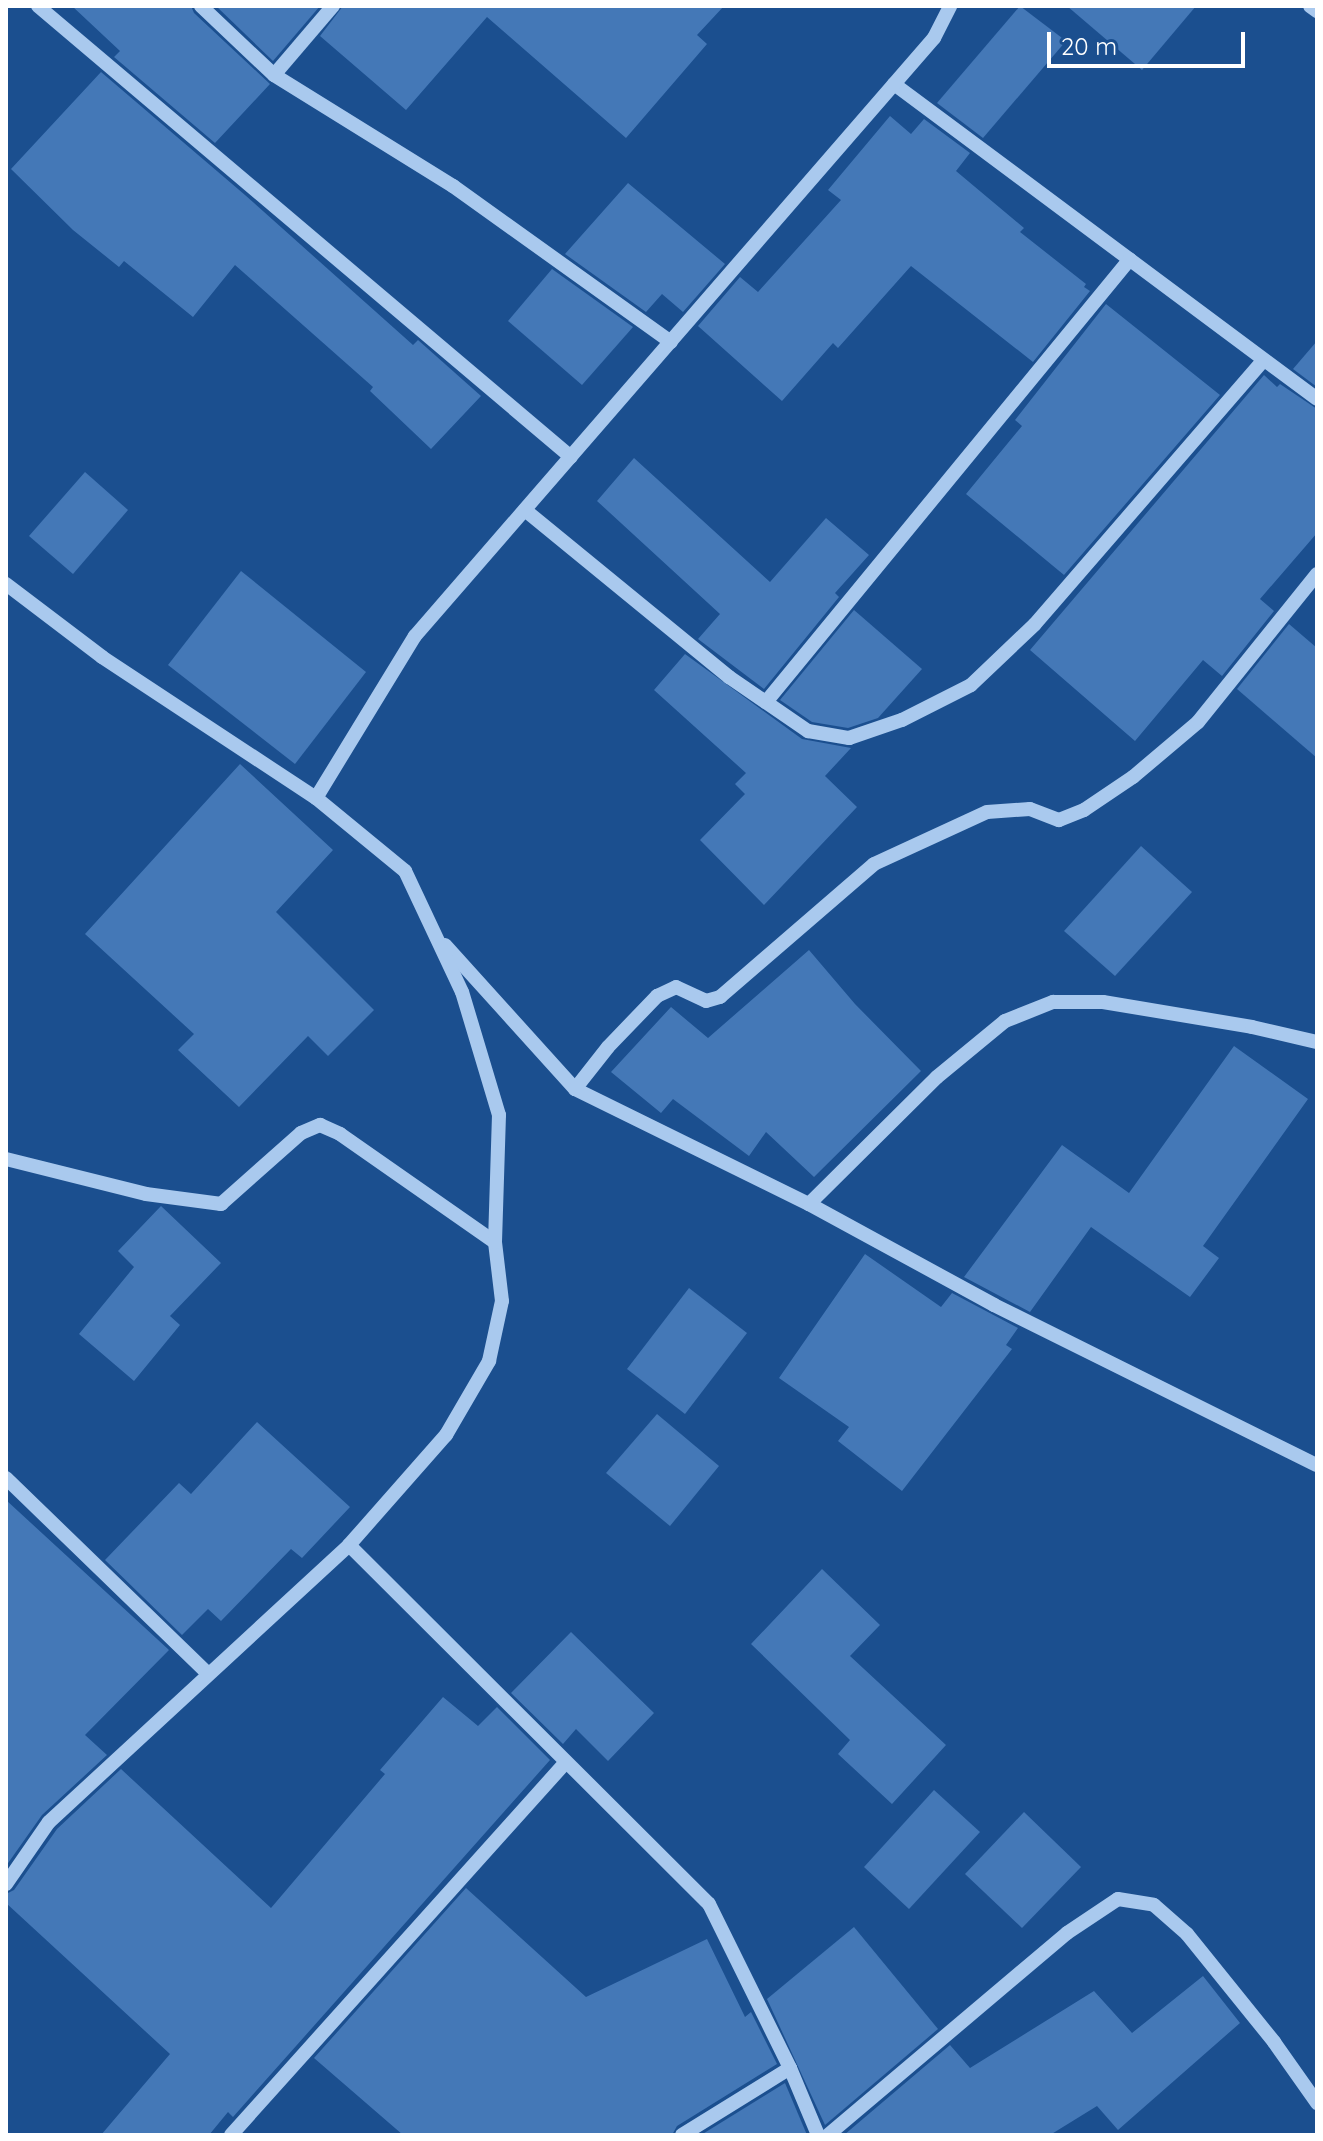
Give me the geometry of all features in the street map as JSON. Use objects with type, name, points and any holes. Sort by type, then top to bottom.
[{"type":"street","points":[[38,6],[571,457]]},
{"type":"street","points":[[201,6],[274,75],[453,186],[671,342]]},
{"type":"street","points":[[274,75],[333,6]]},
{"type":"street","points":[[316,798],[415,636],[934,38],[950,6]]},
{"type":"street","points":[[1310,6],[1317,11]]},
{"type":"street","points":[[894,84],[1317,399]]},
{"type":"street","points":[[766,702],[1130,259]]},
{"type":"street","points":[[525,510],[729,677],[808,731],[849,738],[902,720],[971,685],[1035,624],[1264,360]]},
{"type":"street","points":[[575,1089],[608,1047],[657,996],[676,987],[706,1001],[720,997],[874,864],[987,812],[1030,809],[1059,820],[1084,810],[1133,777],[1198,722],[1317,574]]},
{"type":"street","points":[[6,584],[102,657],[316,798],[405,871],[462,992],[499,1115],[495,1242],[502,1301],[489,1361],[446,1435],[349,1545],[49,1822],[6,1884]]},
{"type":"street","points":[[434,933],[575,1089],[809,1204],[994,1305],[1317,1465]]},
{"type":"street","points":[[809,1204],[937,1077],[993,1030],[1005,1021],[1053,1002],[1103,1002],[1252,1027],[1317,1042]]},
{"type":"street","points":[[6,1159],[146,1194],[221,1204],[301,1133],[320,1125],[340,1134],[495,1242]]},
{"type":"street","points":[[6,1478],[208,1674]]},
{"type":"street","points":[[349,1545],[709,1904],[790,2068],[818,2135]]},
{"type":"street","points":[[231,2135],[566,1762]]},
{"type":"street","points":[[828,2135],[1067,1933],[1118,1899],[1154,1905],[1187,1934],[1274,2042],[1317,2103]]},
{"type":"street","points":[[682,2135],[790,2068]]},
{"type":"building","points":[[72,6],[191,6],[194,13],[270,84],[215,143],[114,57],[120,51]]},
{"type":"building","points":[[216,6],[320,6],[273,61]]},
{"type":"building","points":[[343,6],[724,6],[697,35],[707,44],[626,138],[487,17],[406,110],[320,36]]},
{"type":"building","points":[[1020,6],[1066,41],[983,138],[937,103]]},
{"type":"building","points":[[1067,6],[1196,6],[1142,70]]},
{"type":"building","points":[[101,72],[413,345],[418,340],[481,396],[431,449],[370,391],[373,387],[235,265],[193,317],[124,261],[119,267],[73,230],[11,169]]},
{"type":"building","points":[[890,116],[911,134],[924,119],[970,153],[956,171],[1024,228],[1020,232],[1086,284],[1084,287],[1090,291],[1033,362],[911,266],[838,348],[833,343],[782,401],[698,326],[740,277],[758,292],[841,200],[828,190]]},
{"type":"building","points":[[628,183],[725,264],[683,312],[662,294],[646,312],[565,254]]},
{"type":"building","points":[[552,269],[633,327],[582,385],[508,321]]},
{"type":"building","points":[[1106,304],[1220,395],[1064,575],[966,494],[1022,426],[1015,420]]},
{"type":"building","points":[[1317,341],[1317,387],[1293,369]]},
{"type":"building","points":[[1264,375],[1277,387],[1280,384],[1317,409],[1317,533],[1260,599],[1274,611],[1222,676],[1203,660],[1135,741],[1030,650]]},
{"type":"building","points":[[634,458],[770,582],[826,518],[869,555],[835,593],[839,597],[764,689],[698,639],[720,614],[597,501]]},
{"type":"building","points":[[85,472],[128,510],[73,574],[29,536]]},
{"type":"building","points":[[241,571],[366,672],[295,764],[168,665]]},
{"type":"building","points":[[854,610],[922,669],[878,718],[848,728],[812,722],[780,700]]},
{"type":"building","points":[[1289,624],[1317,648],[1317,758],[1237,689]]},
{"type":"building","points":[[685,654],[802,739],[851,748],[825,776],[857,807],[764,905],[700,840],[745,794],[735,784],[746,773],[654,690]]},
{"type":"building","points":[[240,764],[333,850],[276,912],[374,1010],[328,1056],[308,1036],[239,1107],[178,1050],[194,1034],[85,934]]},
{"type":"building","points":[[1141,846],[1192,892],[1115,976],[1064,931]]},
{"type":"building","points":[[809,950],[855,1004],[921,1071],[814,1177],[766,1132],[749,1156],[673,1099],[661,1113],[611,1072],[671,1007],[708,1038]]},
{"type":"building","points":[[1234,1046],[1308,1099],[1203,1246],[1219,1258],[1190,1297],[1091,1227],[1030,1312],[964,1277],[1062,1145],[1129,1193]]},
{"type":"building","points":[[161,1206],[221,1263],[170,1316],[180,1325],[134,1381],[79,1334],[134,1267],[118,1251]]},
{"type":"building","points":[[865,1254],[941,1307],[952,1293],[1018,1328],[1006,1345],[1012,1349],[902,1491],[838,1441],[849,1427],[779,1378]]},
{"type":"building","points":[[689,1288],[747,1333],[685,1414],[627,1369]]},
{"type":"building","points":[[657,1414],[719,1466],[670,1526],[606,1473]]},
{"type":"building","points":[[257,1422],[350,1507],[302,1558],[291,1549],[221,1621],[208,1609],[182,1635],[105,1560],[179,1483],[191,1494]]},
{"type":"building","points":[[6,1500],[169,1650],[85,1735],[107,1755],[42,1815],[6,1866]]},
{"type":"building","points":[[822,1569],[880,1625],[850,1656],[946,1745],[892,1804],[838,1754],[850,1740],[751,1644]]},
{"type":"building","points":[[571,1632],[654,1713],[608,1761],[576,1729],[563,1744],[511,1693]]},
{"type":"building","points":[[443,1697],[478,1726],[497,1707],[550,1760],[233,2117],[228,2112],[209,2135],[101,2135],[170,2054],[6,1903],[6,1894],[14,1890],[57,1829],[121,1769],[271,1908],[385,1774],[380,1770]]},
{"type":"building","points":[[934,1790],[980,1832],[909,1909],[864,1867]]},
{"type":"building","points":[[1024,1812],[1081,1867],[1022,1928],[965,1874]]},
{"type":"building","points":[[466,1888],[586,1997],[707,1939],[745,2017],[751,2012],[777,2064],[677,2126],[672,2135],[403,2135],[314,2058]]},
{"type":"building","points":[[854,1927],[938,2029],[825,2125],[767,1999]]},
{"type":"building","points":[[1203,1976],[1240,2023],[1118,2130],[1097,2106],[1050,2135],[844,2135],[950,2045],[970,2068],[1094,1991],[1132,2033]]},
{"type":"building","points":[[785,2083],[807,2135],[701,2135]]}]
